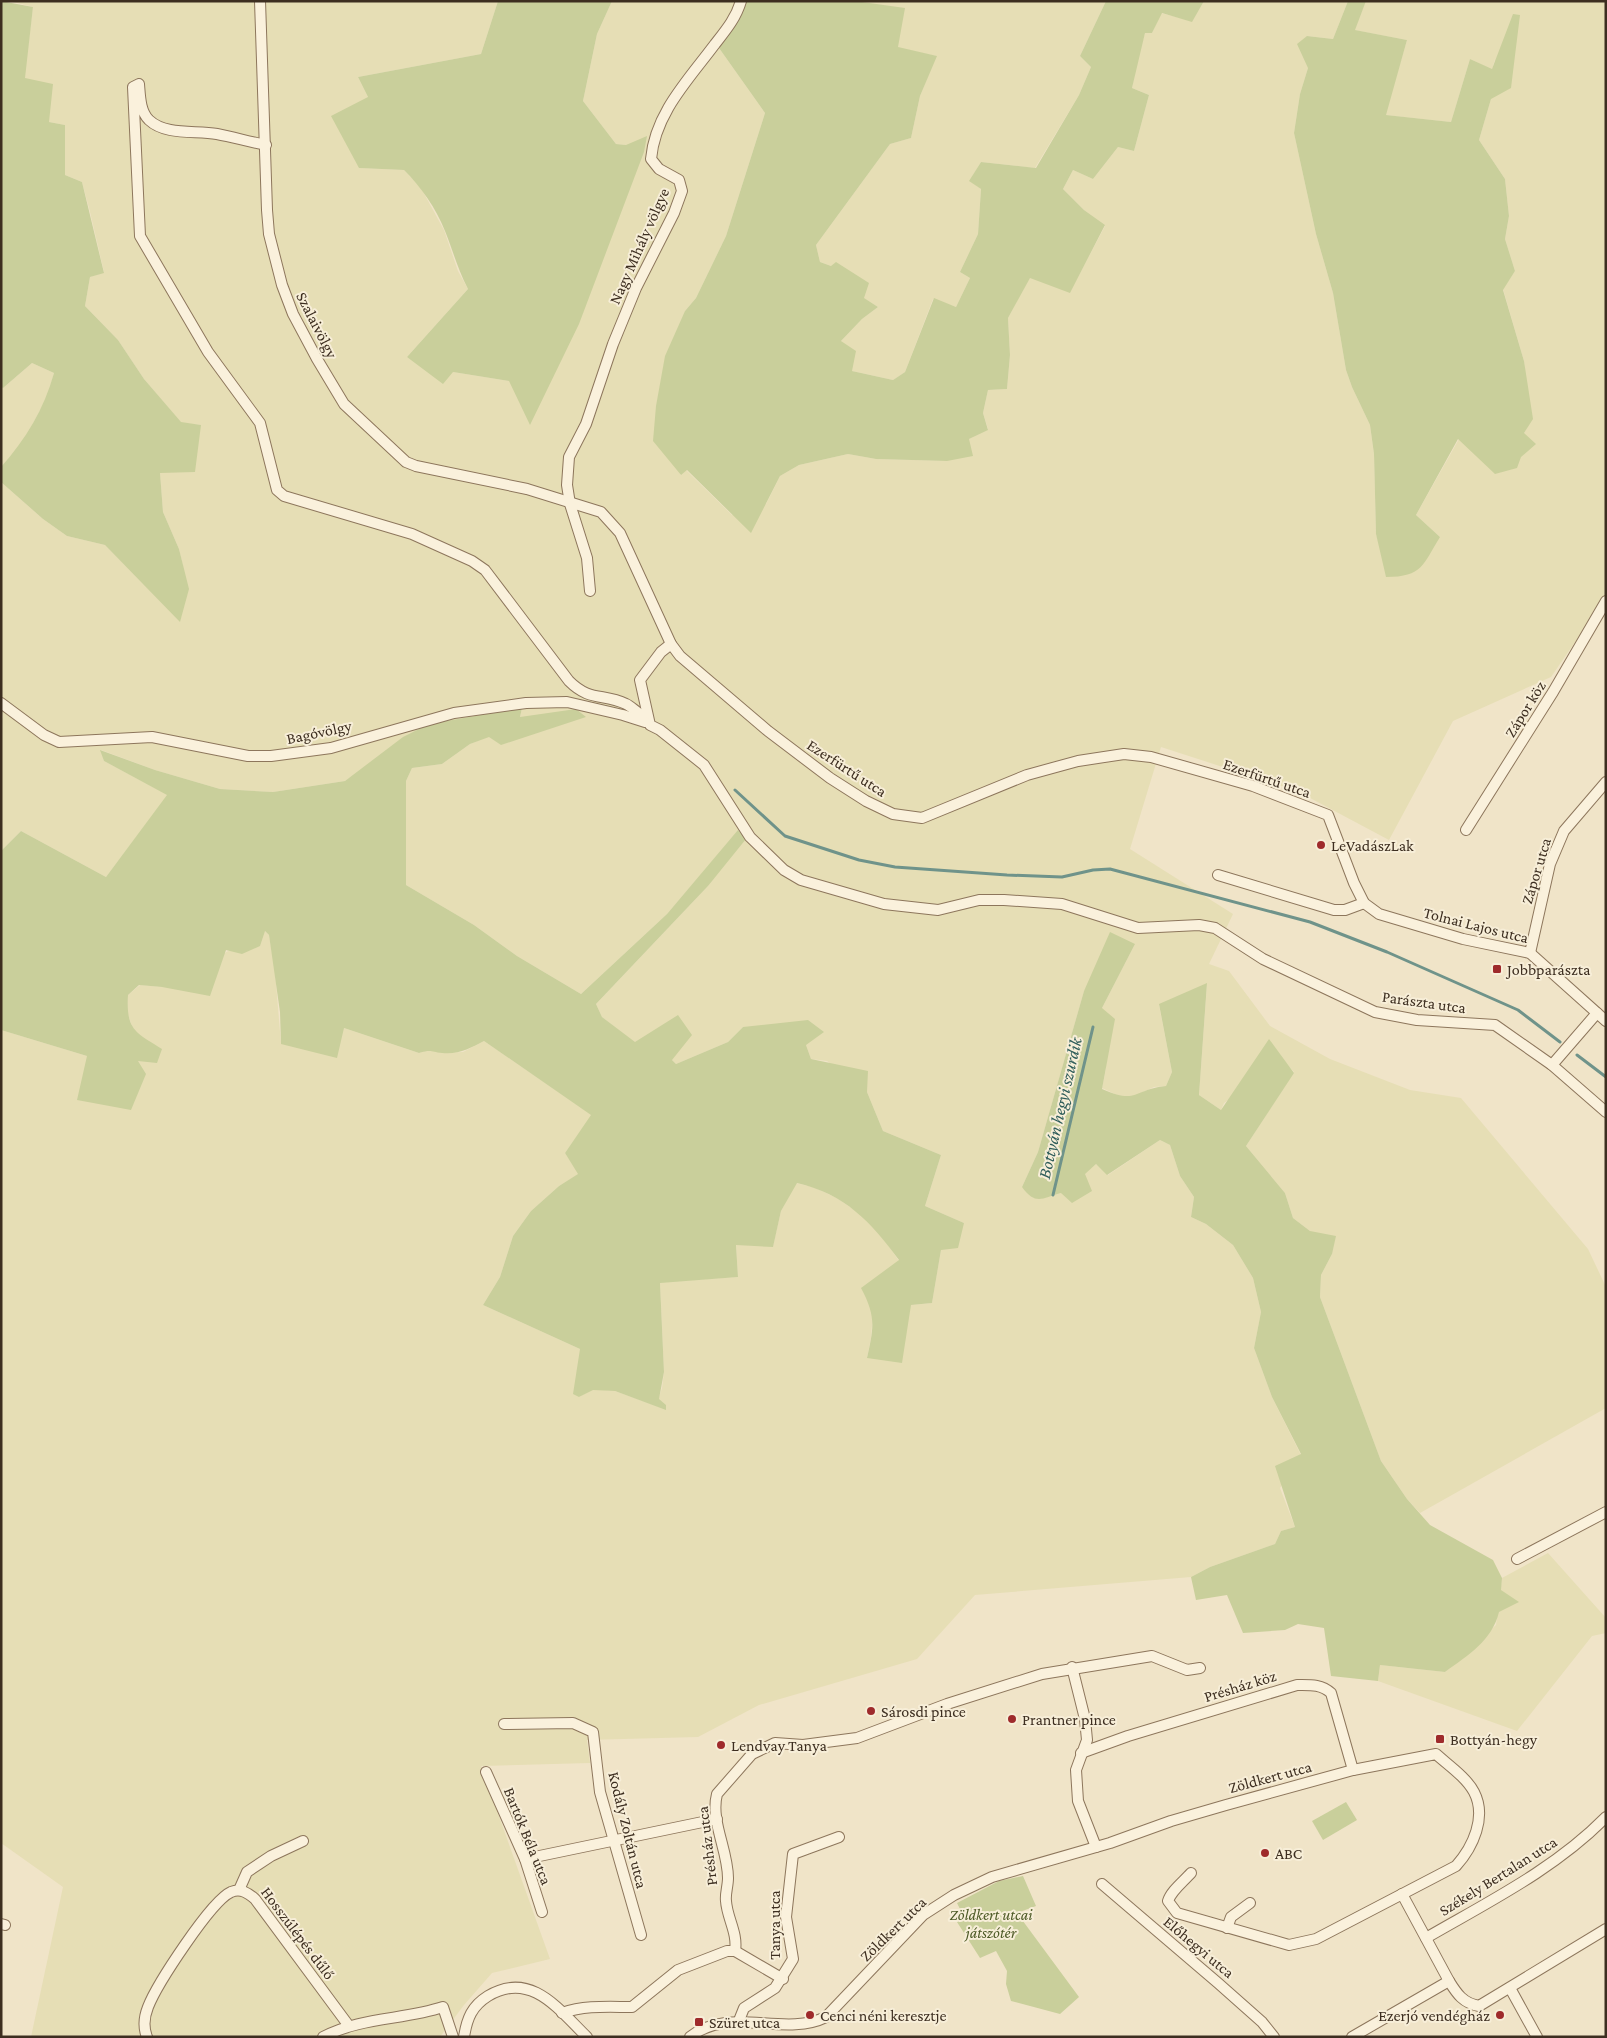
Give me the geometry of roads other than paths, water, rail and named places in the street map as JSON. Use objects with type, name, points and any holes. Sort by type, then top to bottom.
[{"type":"street","name":"Szalaivölgy","points":[[260,1],[269,234],[282,285],[293,314],[344,404],[397,454],[416,466],[527,489],[570,504]]},
{"type":"street","name":"Nagy Mihály völgye","points":[[570,504],[567,478],[569,457],[586,424],[613,344],[633,296],[674,213],[682,191],[678,180],[659,169],[651,159],[656,129],[677,95],[730,24],[741,1]]},
{"type":"street","points":[[266,145],[215,134],[157,126],[149,120],[143,111],[139,84],[132,87],[140,236],[208,352],[260,423],[277,490],[284,496],[412,534],[472,560],[484,570],[569,681],[579,691],[594,697],[626,704],[642,715]]},
{"type":"street","points":[[570,504],[587,558],[590,591]]},
{"type":"street","name":"Ezerfürtű utca","points":[[570,504],[601,512],[620,533],[671,644],[680,656],[768,731],[830,778],[866,801],[893,814],[922,818],[1036,772],[1078,760],[1124,754],[1151,757],[1252,786],[1328,816],[1354,883],[1364,902]]},
{"type":"street","name":"Zápor köz","points":[[1466,830],[1553,692],[1606,601]]},
{"type":"street","points":[[650,725],[640,680],[661,652],[671,644]]},
{"type":"street","name":"Bagóvölgy","points":[[1,703],[44,735],[59,742],[152,738],[248,756],[271,756],[330,748],[454,713],[526,703],[567,702],[623,715],[660,730],[704,766],[750,837],[784,870],[801,880],[884,904],[938,910],[979,900],[1004,900],[1062,904],[1138,928],[1199,925]]},
{"type":"street","name":"Zápor utca","points":[[1530,953],[1550,864],[1564,831],[1606,782]]},
{"type":"street","points":[[1218,875],[1334,910],[1345,910],[1364,902]]},
{"type":"street","name":"Tolnai Lajos utca","points":[[1364,902],[1379,914],[1404,922],[1463,939],[1530,953],[1606,1020]]},
{"type":"street","name":"Parászta utca","points":[[1199,925],[1215,928],[1263,959],[1375,1012],[1418,1020],[1495,1025],[1552,1065],[1606,1112]]},
{"type":"street","points":[[1552,1065],[1597,1013]]},
{"type":"street","points":[[1517,1559],[1606,1512]]},
{"type":"street","name":"Présház utca","points":[[735,1950],[736,1943],[726,1901],[728,1878],[725,1850],[715,1803],[717,1794],[752,1754],[775,1743],[803,1745],[857,1738],[947,1704],[1042,1674],[1072,1667],[1152,1656],[1187,1670],[1200,1668]]},
{"type":"street","points":[[1072,1667],[1085,1719],[1087,1740],[1076,1770],[1078,1800],[1096,1847]]},
{"type":"street","name":"Présház köz","points":[[1081,1753],[1128,1736],[1296,1685],[1313,1685],[1324,1687],[1331,1694],[1353,1770]]},
{"type":"street","name":"Kodály Zoltán utca","points":[[504,1724],[573,1723],[592,1732],[600,1792],[641,1935]]},
{"type":"street","name":"Zöldkert utca","points":[[690,2037],[710,2026],[738,2022],[801,2026],[814,2023],[826,2016],[923,1915],[954,1895],[992,1877],[1096,1847],[1171,1821],[1353,1770],[1436,1754],[1474,1792],[1479,1818],[1476,1836],[1468,1853],[1456,1866],[1316,1939],[1289,1945],[1177,1912],[1168,1902],[1170,1893],[1180,1887],[1191,1873]]},
{"type":"street","name":"Bartók Béla utca","points":[[486,1772],[525,1858],[542,1912]]},
{"type":"street","name":"Székely Bertalan utca","points":[[1426,1938],[1536,1874],[1568,1850],[1606,1817]]},
{"type":"street","points":[[525,1858],[718,1819]]},
{"type":"street","name":"Tanya utca","points":[[738,2022],[744,2008],[775,1988],[793,1959],[786,1917],[793,1854],[839,1837]]},
{"type":"street","points":[[239,1890],[247,1872],[271,1856],[303,1842]]},
{"type":"street","name":"Előhegyi utca","points":[[1102,1884],[1262,2022],[1274,2037]]},
{"type":"street","name":"Hosszúlépés dűlő","points":[[147,2037],[144,2022],[157,1988],[184,1947],[220,1901],[231,1892],[239,1890],[248,1892],[255,1899],[349,2026]]},
{"type":"street","points":[[1402,1894],[1449,1981],[1468,2004],[1479,2006],[1606,1929]]},
{"type":"street","points":[[1226,1928],[1231,1917],[1250,1903]]},
{"type":"street","points":[[562,2013],[579,2008],[598,2006],[632,2008],[678,1970],[713,1955],[735,1950],[782,1979]]},
{"type":"street","points":[[1352,2037],[1449,1981]]},
{"type":"street","points":[[464,2037],[472,2009],[478,2003],[502,1989],[512,1987],[537,1992],[587,2037]]},
{"type":"street","points":[[1510,1988],[1538,2037]]},
{"type":"street","points":[[323,2037],[349,2026],[374,2020],[412,2016],[443,2007],[453,2037]]},
{"type":"waterway","points":[[735,790],[785,836],[859,860],[895,867],[1062,877],[1093,870],[1110,869],[1310,922],[1387,952],[1518,1010],[1560,1042]]},
{"type":"waterway","name":"Bottyán hegyi szurdik","points":[[1053,1195],[1093,1027]]},
{"type":"waterway","points":[[1577,1055],[1606,1077]]},
{"type":"place","name":"LeVadászLak","points":[[1321,845]]},
{"type":"place","name":"Jobbparászta","points":[[1497,969]]},
{"type":"place","name":"Sárosdi pince","points":[[871,1711]]},
{"type":"place","name":"Prantner pince","points":[[1012,1719]]},
{"type":"place","name":"Bottyán-hegy","points":[[1440,1739]]},
{"type":"place","name":"Lendvay Tanya","points":[[721,1745]]},
{"type":"place","name":"ABC","points":[[1265,1853]]},
{"type":"place","name":"Cenci néni keresztje","points":[[810,2015]]},
{"type":"place","name":"Ezerjó vendégház","points":[[1500,2015]]},
{"type":"place","name":"Szüret utca","points":[[699,2022]]},
{"type":"park label","name":"Zöldkert utcai játszótér","points":[[991,1923]]}]
